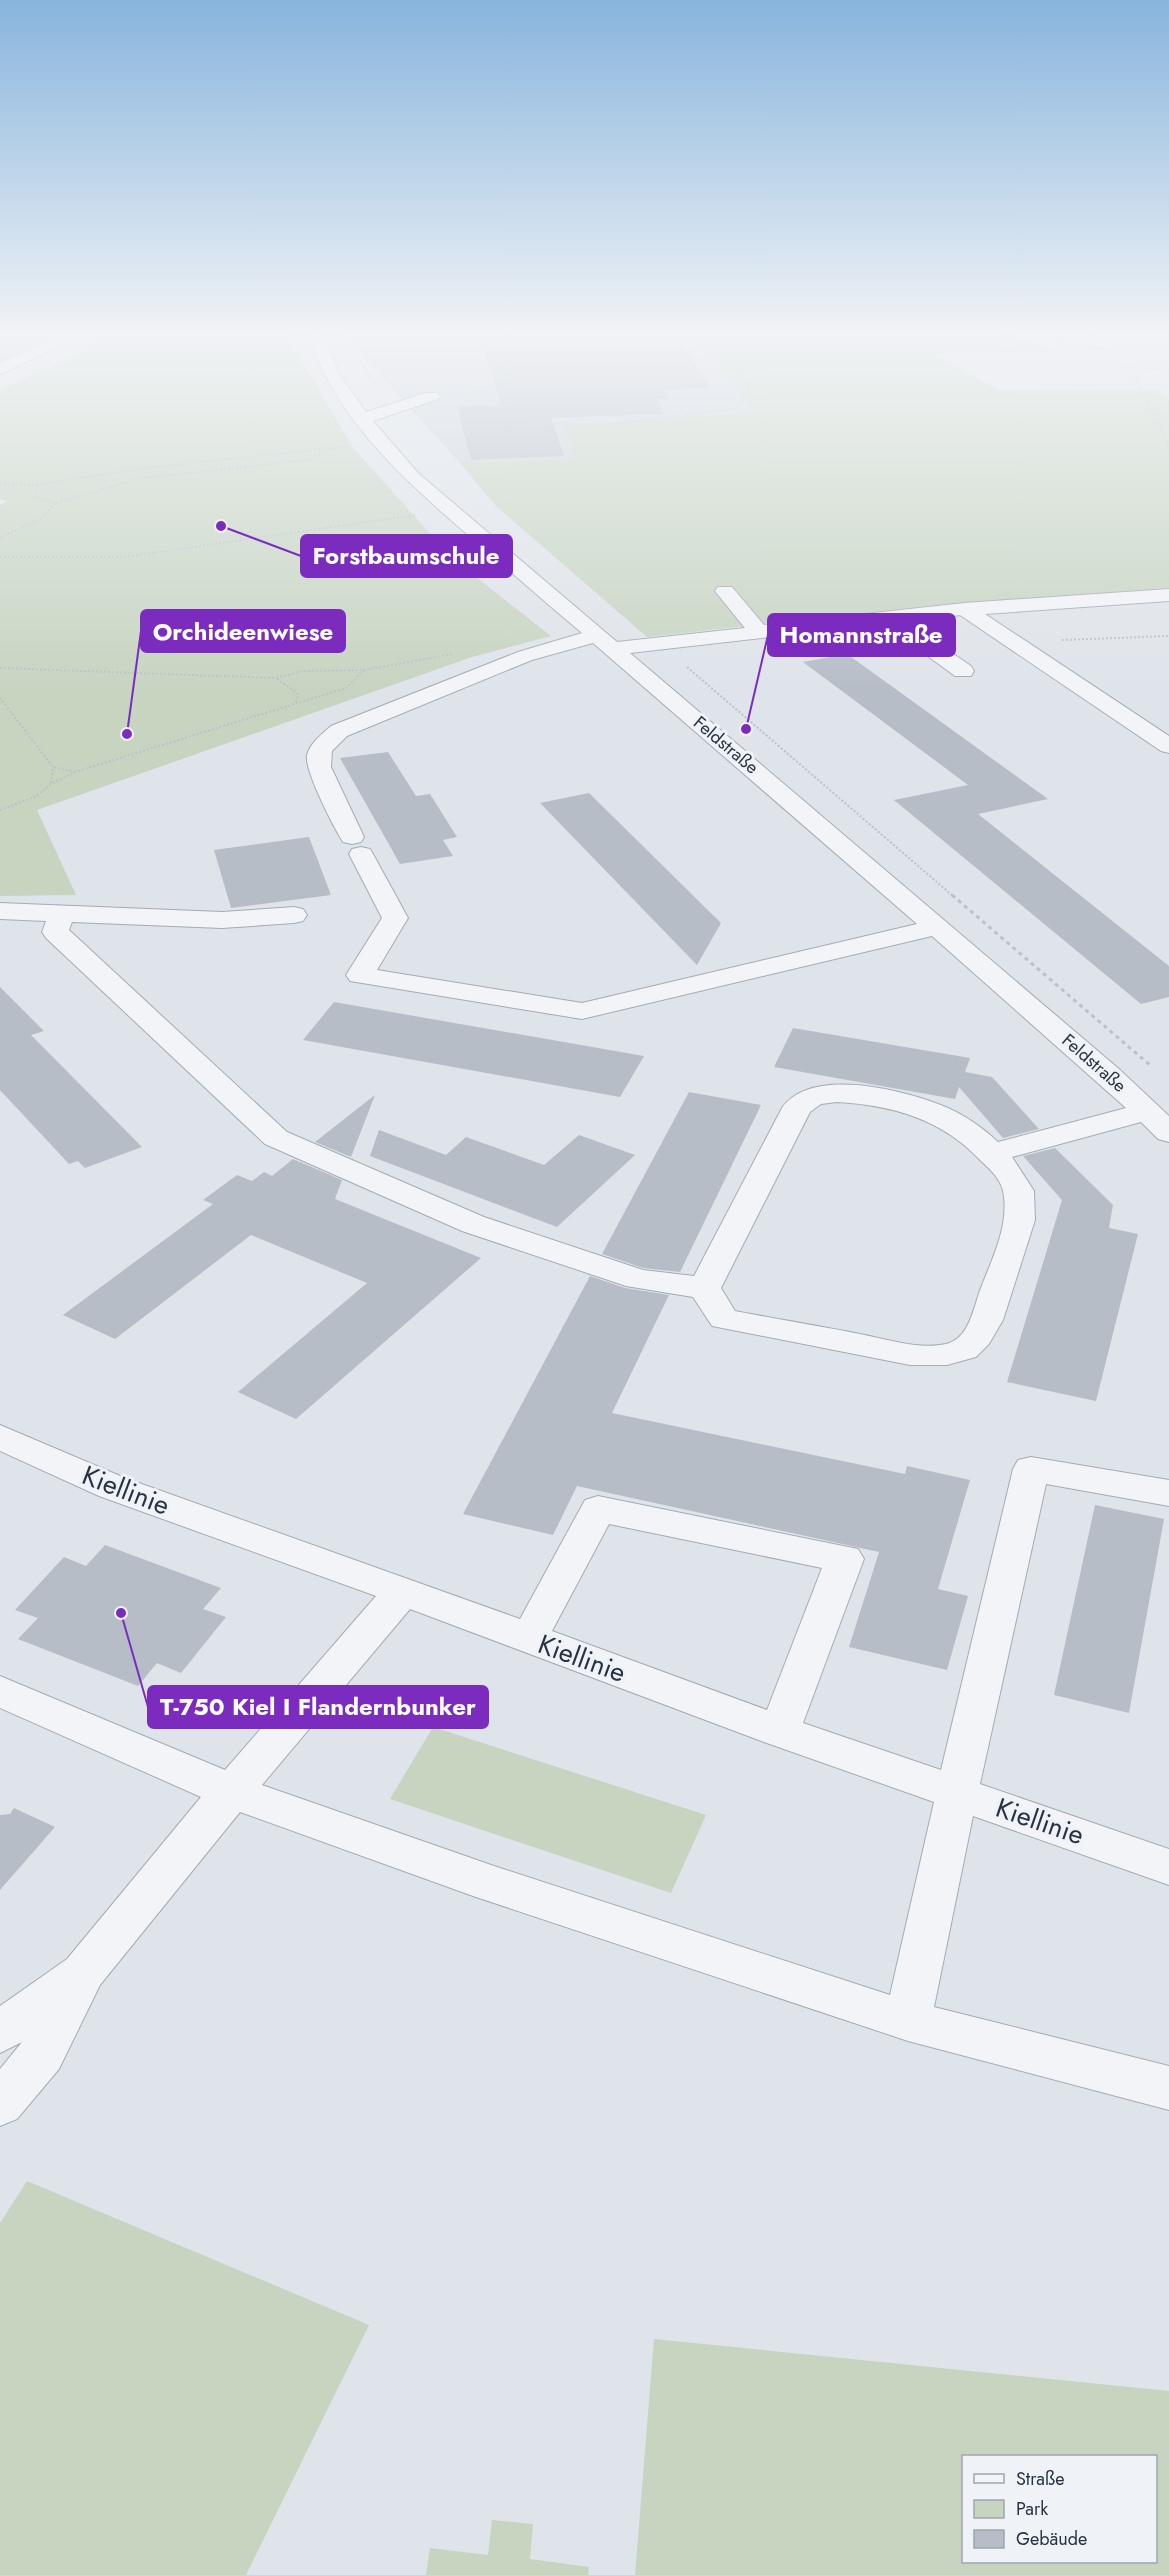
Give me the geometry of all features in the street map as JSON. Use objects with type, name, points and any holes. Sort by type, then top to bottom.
[{"type":"street","name":"Feldstraße","points":[[390,452],[412,477],[938,927],[1148,1111],[1169,1133]]},
{"type":"street","points":[[725,591],[759,632]]},
{"type":"street","points":[[938,927],[582,1011],[360,975],[395,918],[357,846],[319,767],[317,756],[322,746],[339,731],[525,656],[604,643],[660,644],[964,609],[1169,595]]},
{"type":"street","points":[[964,609],[1169,746]]},
{"type":"street","points":[[886,617],[963,671]]},
{"type":"street","points":[[0,912],[222,920],[294,915]]},
{"type":"street","points":[[61,915],[55,932],[276,1138],[473,1224],[638,1279],[704,1288],[724,1319],[896,1352],[924,1355],[955,1353],[973,1342],[985,1326],[1019,1221],[1020,1195],[1012,1176],[974,1134],[945,1115],[889,1100],[847,1094],[816,1095],[802,1100],[704,1288]]},
{"type":"street","points":[[991,1153],[1148,1111]]},
{"type":"street","name":"Kiellinie","points":[[0,1437],[112,1487],[403,1591],[779,1731],[1169,1867]]},
{"type":"street","points":[[908,2021],[919,1960],[1030,1469],[1169,1493]]},
{"type":"street","points":[[530,1638],[598,1509],[845,1559],[779,1731]]},
{"type":"street","points":[[0,2104],[42,2054],[84,1971],[172,1861],[403,1591]]},
{"type":"street","points":[[0,1690],[233,1792],[489,1883],[908,2021],[1169,2088]]},
{"type":"street","points":[[0,2032],[84,1971]]},
{"type":"path","points":[[0,484],[37,485],[130,470],[295,452]]},
{"type":"path","points":[[0,538],[40,519],[56,503],[142,478],[308,460],[324,452]]},
{"type":"path","points":[[37,485],[36,498],[56,503]]},
{"type":"path","points":[[0,557],[124,557],[452,510]]},
{"type":"path","points":[[1016,644],[1169,636]]},
{"type":"path","points":[[660,644],[943,884],[1151,1066]]},
{"type":"path","points":[[0,668],[276,678],[302,671],[364,670],[346,688],[323,697],[296,702],[201,735],[75,772],[51,784],[37,796],[0,810]]},
{"type":"path","points":[[276,678],[298,694],[296,702]]},
{"type":"path","points":[[0,698],[53,767],[75,772]]},
{"type":"path","points":[[51,784],[53,767]]},
{"type":"shaded area","points":[[450,452],[573,452],[575,459],[460,463]]},
{"type":"green space","points":[[0,452],[357,452],[453,559],[551,636],[472,657],[37,810],[76,895],[0,896],[0,505],[8,501],[0,499]]},
{"type":"green space","points":[[572,452],[1169,452],[1169,588],[936,605],[647,637],[496,506],[460,463],[574,459]]},
{"type":"green space","points":[[433,1727],[706,1815],[671,1893],[390,1799]]},
{"type":"green space","points":[[27,2181],[369,2325],[246,2575],[0,2575],[0,2223]]},
{"type":"green space","points":[[654,2339],[1169,2391],[1169,2575],[635,2575]]},
{"type":"green space","points":[[492,2520],[533,2524],[530,2559],[589,2567],[588,2575],[426,2575],[430,2548],[488,2555]]},
{"type":"building","points":[[469,452],[563,452],[564,456],[471,460]]},
{"type":"building","points":[[847,654],[1048,799],[978,814],[1169,966],[1169,997],[1141,1004],[894,800],[968,785],[803,662]]},
{"type":"building","points":[[388,752],[416,796],[430,794],[457,837],[443,840],[453,856],[400,864],[340,758]]},
{"type":"building","points":[[589,793],[721,923],[697,965],[540,803]]},
{"type":"building","points":[[309,837],[331,895],[231,908],[214,850]]},
{"type":"building","points":[[0,987],[44,1031],[31,1035],[142,1147],[85,1168],[78,1161],[69,1164],[0,1090]]},
{"type":"building","points":[[334,1002],[644,1056],[620,1097],[303,1040]]},
{"type":"building","points":[[793,1028],[970,1058],[965,1072],[992,1077],[1039,1129],[1003,1138],[959,1087],[955,1099],[774,1067]]},
{"type":"building","points":[[689,1092],[761,1105],[680,1272],[643,1268],[602,1254]]},
{"type":"building","points":[[375,1095],[351,1157],[315,1142]]},
{"type":"building","points":[[379,1130],[446,1155],[466,1137],[544,1165],[579,1135],[635,1155],[557,1227],[370,1156]]},
{"type":"building","points":[[1055,1148],[1113,1205],[1109,1228],[1138,1234],[1096,1401],[1007,1382],[1062,1200],[1023,1156]]},
{"type":"building","points":[[293,1159],[342,1180],[335,1199],[481,1258],[296,1419],[238,1392],[367,1283],[251,1235],[115,1339],[63,1315],[213,1204],[203,1200],[237,1175],[252,1181],[264,1172],[272,1176]]},
{"type":"building","points":[[590,1276],[625,1288],[669,1295],[612,1413],[905,1474],[907,1466],[970,1480],[938,1589],[968,1596],[947,1670],[849,1647],[879,1552],[577,1486],[553,1535],[463,1514]]},
{"type":"building","points":[[1095,1505],[1164,1519],[1129,1713],[1054,1695]]},
{"type":"building","points":[[105,1545],[221,1588],[203,1609],[226,1617],[181,1673],[157,1663],[138,1686],[18,1639],[38,1618],[15,1610],[64,1557],[86,1566]]},
{"type":"building","points":[[14,1808],[55,1827],[0,1890],[0,1815],[10,1814]]},
{"type":"place","name":"Forstbaumschule","points":[[221,526]]},
{"type":"place","name":"Homannstraße","points":[[746,729]]},
{"type":"place","name":"Orchideenwiese","points":[[127,734]]},
{"type":"place","name":"T-750 Kiel I Flandernbunker","points":[[121,1613]]}]
